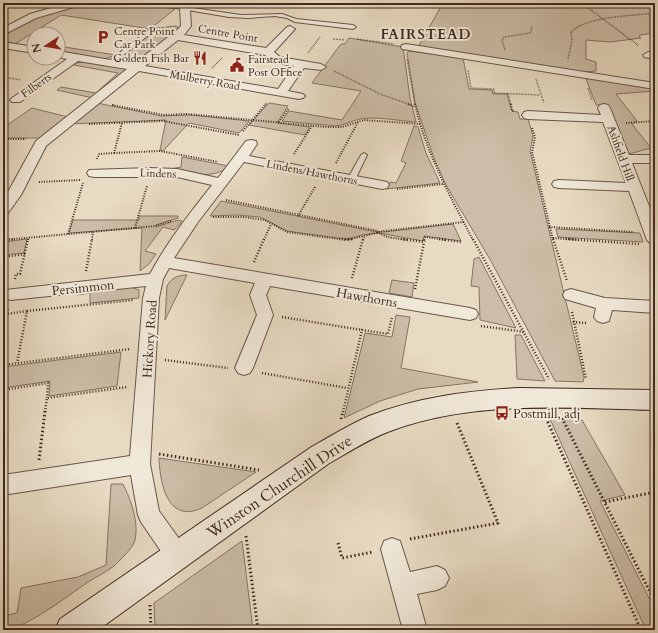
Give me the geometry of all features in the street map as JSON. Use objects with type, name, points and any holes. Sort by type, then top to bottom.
[{"type":"street","points":[[3,32],[33,16],[66,4],[78,3]]},
{"type":"street","points":[[3,210],[14,197],[34,154],[47,139],[137,68],[186,26],[185,9]]},
{"type":"street","name":"Centre Point","points":[[175,36],[233,46],[272,56],[290,29]]},
{"type":"street","points":[[3,45],[26,49]]},
{"type":"street","points":[[406,47],[655,86]]},
{"type":"street","name":"Mulberry Road","points":[[66,55],[299,96]]},
{"type":"street","points":[[272,56],[321,68]]},
{"type":"street","name":"Filberts","points":[[16,100],[76,57]]},
{"type":"street","points":[[283,93],[301,64]]},
{"type":"street","name":"Ashfield Hill","points":[[534,112],[608,117],[654,237]]},
{"type":"street","name":"Hickory Road","points":[[177,555],[149,515],[141,458],[151,298],[155,279],[164,262],[210,197],[241,158],[245,139]]},
{"type":"street","name":"Lindens/Hawthorns","points":[[241,158],[382,186]]},
{"type":"street","points":[[623,159],[655,160]]},
{"type":"street","name":"Lindens","points":[[94,173],[177,173],[222,183]]},
{"type":"street","name":"Ashfield Hill","points":[[559,184],[574,179],[634,187]]},
{"type":"street","name":"Hawthorns","points":[[164,262],[470,314]]},
{"type":"street","name":"Persimmon","points":[[11,294],[155,279]]},
{"type":"street","points":[[244,368],[265,315],[258,295],[265,279]]},
{"type":"street","points":[[571,295],[604,310],[655,307]]},
{"type":"street","name":"Winston Churchill Drive","points":[[71,630],[319,456],[358,433],[387,421],[440,406],[475,400],[550,407],[591,399],[655,400]]},
{"type":"street","points":[[3,485],[36,480],[141,458]]},
{"type":"street","points":[[392,549],[415,630]]},
{"type":"street","points":[[402,585],[437,578]]},
{"type":"lane","points":[[149,3],[249,17],[275,14],[288,15],[295,20],[353,27]]},
{"type":"lane","points":[[110,63],[153,30]]},
{"type":"lane","points":[[351,180],[364,155]]},
{"type":"path","points":[[587,3],[587,7],[652,55]]},
{"type":"path","points":[[566,72],[572,40],[571,32],[577,26],[603,19],[655,12]]},
{"type":"path","points":[[506,63],[508,56],[503,47],[502,41],[504,37],[530,33],[532,29],[531,27]]},
{"type":"path","points":[[201,79],[233,46]]},
{"type":"path","points":[[406,47],[410,86],[415,107],[430,153],[443,184],[552,384],[545,384],[550,407],[562,418],[655,602]]},
{"type":"path","points":[[467,66],[470,88],[494,89],[494,93],[540,95]]},
{"type":"path","points":[[535,67],[534,70],[540,95],[545,104],[534,112],[535,137],[532,152],[550,227],[571,295],[573,322],[591,399]]},
{"type":"path","points":[[321,68],[339,73],[380,94],[415,107]]},
{"type":"path","points":[[583,74],[594,106],[608,117],[655,121]]},
{"type":"path","points":[[245,139],[252,120],[268,102],[283,93]]},
{"type":"path","points":[[279,122],[299,96]]},
{"type":"path","points":[[94,102],[164,115],[187,114],[312,126],[336,127],[359,121],[374,120],[420,124]]},
{"type":"path","points":[[163,121],[164,115]]},
{"type":"path","points":[[64,125],[163,121],[245,139]]},
{"type":"path","points":[[298,216],[326,175],[359,121]]},
{"type":"path","points":[[114,153],[122,123]]},
{"type":"path","points":[[286,167],[312,126]]},
{"type":"path","points":[[245,139],[234,141],[245,139]]},
{"type":"path","points":[[94,173],[99,154],[160,151],[217,163],[221,157]]},
{"type":"path","points":[[135,228],[151,172]]},
{"type":"path","points":[[22,182],[84,180],[68,234]]},
{"type":"path","points":[[382,186],[384,191],[443,184]]},
{"type":"path","points":[[210,197],[373,231],[384,231]]},
{"type":"path","points":[[3,240],[155,226],[180,218],[193,220],[214,217],[244,217],[265,220],[287,232],[341,240],[348,240],[377,232],[464,222]]},
{"type":"path","points":[[247,277],[271,224]]},
{"type":"path","points":[[550,227],[654,237]]},
{"type":"path","points":[[83,287],[93,232]]},
{"type":"path","points":[[377,232],[387,236],[424,242]]},
{"type":"path","points":[[348,294],[364,236]]},
{"type":"path","points":[[412,305],[425,237],[462,242]]},
{"type":"path","points":[[553,238],[639,244]]},
{"type":"path","points":[[3,257],[25,254]]},
{"type":"path","points":[[26,311],[151,298]]},
{"type":"path","points":[[265,315],[388,334],[396,302]]},
{"type":"path","points":[[3,311],[8,311]]},
{"type":"path","points":[[470,314],[478,325],[525,332]]},
{"type":"path","points":[[340,423],[362,330]]},
{"type":"path","points":[[3,365],[148,346]]},
{"type":"path","points":[[3,390],[48,383],[36,480]]},
{"type":"path","points":[[47,398],[145,383]]},
{"type":"path","points":[[550,407],[545,415],[641,630]]},
{"type":"path","points":[[338,543],[342,558],[400,547],[398,541],[498,523],[456,421]]},
{"type":"path","points":[[141,458],[264,471]]},
{"type":"path","points":[[605,502],[655,492]]},
{"type":"path","points":[[245,534],[258,630]]},
{"type":"path","points":[[149,601],[151,630]]},
{"type":"shaded area","points":[[89,3],[139,3],[175,9],[150,29],[61,15],[44,26],[26,26],[26,37],[15,44],[3,42],[3,36],[33,18]]},
{"type":"shaded area","points":[[443,3],[621,3],[634,5],[649,3],[655,8],[655,33],[640,35],[639,37],[641,38],[610,42],[586,40],[586,59],[596,62],[596,71],[583,72],[418,47]]},
{"type":"shaded area","points":[[178,27],[178,31],[137,65],[123,63],[123,56],[157,28]]},
{"type":"shaded area","points":[[349,38],[403,47],[410,98],[416,122],[367,118],[336,126],[282,121],[289,111],[342,120],[361,91],[312,83],[341,44],[345,44]]},
{"type":"shaded area","points":[[66,47],[116,55],[104,59],[66,52]]},
{"type":"shaded area","points":[[409,51],[463,58],[469,89],[492,90],[493,94],[507,94],[512,111],[518,112],[520,119],[528,119],[533,136],[530,151],[584,377],[583,382],[555,381],[491,261],[446,185],[434,158],[415,103],[407,53]]},
{"type":"shaded area","points":[[88,62],[130,69],[93,98],[57,90],[61,87],[96,93],[118,73],[74,65],[76,63]]},
{"type":"shaded area","points":[[585,76],[655,87],[655,91],[616,94],[637,121],[632,124],[651,148],[629,154],[606,105],[596,105]]},
{"type":"shaded area","points":[[97,103],[161,116],[191,115],[249,121],[239,133],[189,123],[163,151],[160,150],[166,120],[69,124]]},
{"type":"shaded area","points":[[269,103],[288,106],[277,123],[310,127],[305,135],[249,125]]},
{"type":"shaded area","points":[[32,108],[68,117],[42,138],[3,138],[3,128]]},
{"type":"shaded area","points":[[414,126],[418,127],[426,153],[440,183],[386,189],[390,182],[396,183],[406,163],[401,161]]},
{"type":"shaded area","points":[[182,157],[229,166],[223,171],[208,174],[170,169],[181,167]]},
{"type":"shaded area","points":[[221,201],[372,231],[384,232],[453,224],[461,241],[424,236],[423,241],[379,233],[362,235],[349,239],[287,231],[260,217],[237,215],[210,216]]},
{"type":"shaded area","points":[[139,216],[178,216],[178,218],[156,225],[156,227],[178,220],[182,221],[174,230],[163,227],[145,251],[156,254],[149,264],[140,271],[142,228],[69,233],[73,220],[139,220]]},
{"type":"shaded area","points":[[556,229],[640,233],[643,242],[558,237]]},
{"type":"shaded area","points":[[27,239],[24,253],[3,255],[3,242]]},
{"type":"shaded area","points":[[479,257],[516,328],[480,320],[479,287],[471,286],[474,259]]},
{"type":"shaded area","points":[[187,275],[165,320],[167,286],[175,278]]},
{"type":"shaded area","points":[[392,280],[414,283],[412,297],[389,293]]},
{"type":"shaded area","points":[[131,287],[139,290],[139,298],[90,303],[90,293],[77,295],[77,292]]},
{"type":"shaded area","points":[[396,315],[410,317],[401,368],[478,382],[418,389],[380,401],[344,418],[365,333],[392,337]]},
{"type":"shaded area","points":[[515,335],[521,335],[545,381],[517,379]]},
{"type":"shaded area","points":[[121,352],[117,386],[49,396],[50,381],[3,388],[3,367]]},
{"type":"shaded area","points":[[550,419],[582,420],[625,495],[600,501],[655,610],[655,630],[646,630]]},
{"type":"shaded area","points":[[159,458],[256,472],[202,508],[190,511],[181,510],[173,506],[164,489],[161,479]]},
{"type":"shaded area","points":[[111,484],[123,484],[129,497],[136,526],[135,540],[132,546],[114,566],[46,611],[22,624],[3,630],[3,616],[17,613],[21,588],[78,577],[106,565]]},
{"type":"shaded area","points":[[242,541],[253,630],[155,630],[154,603]]},
{"type":"place","name":"Centre Point Car Park","points":[[103,37]]},
{"type":"place","name":"Golden Fish Bar","points":[[200,58]]},
{"type":"place","name":"Fairstead Post OFfice","points":[[237,65]]},
{"type":"place","name":"Postmill, adj","points":[[502,413]]},
{"type":"district","name":"FAIRSTEAD","points":[[426,34]]}]
